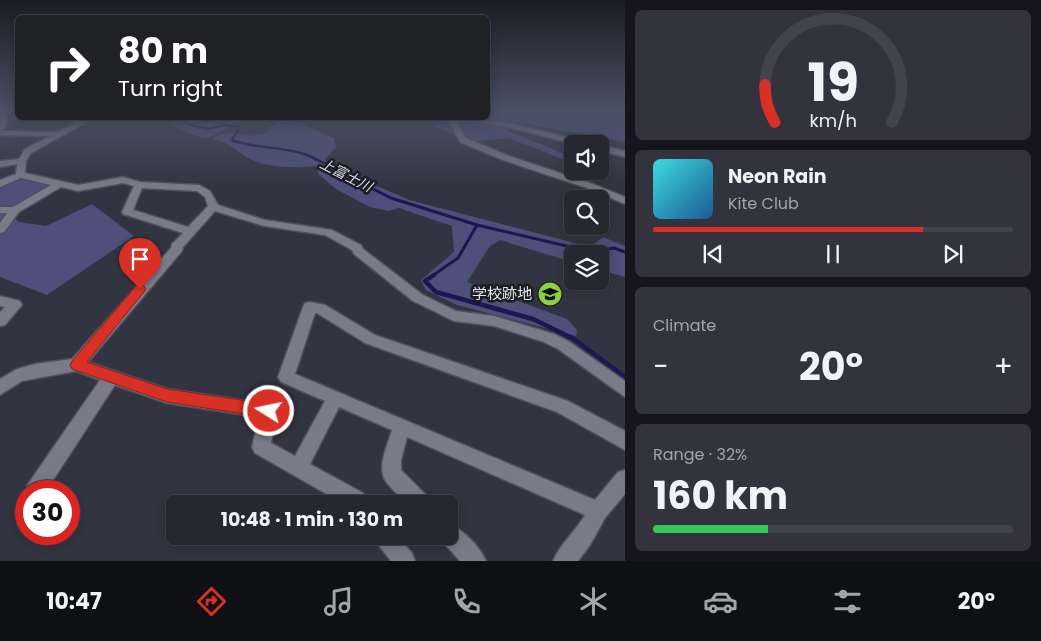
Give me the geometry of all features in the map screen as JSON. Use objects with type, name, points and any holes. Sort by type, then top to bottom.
[{"type":"street","points":[[20,175],[22,161],[28,151],[55,136]]},
{"type":"street","points":[[460,136],[463,140],[492,152],[625,200]]},
{"type":"street","points":[[609,150],[625,154]]},
{"type":"street","points":[[0,164],[22,161]]},
{"type":"street","points":[[3,183],[20,175],[78,188],[123,180],[139,185],[199,188],[204,190],[212,200],[213,207]]},
{"type":"street","points":[[0,195],[8,184],[3,183]]},
{"type":"street","points":[[0,230],[15,210],[59,184]]},
{"type":"street","points":[[139,185],[127,212],[190,231]]},
{"type":"street","points":[[76,365],[147,281],[178,248],[176,247],[213,207]]},
{"type":"street","points":[[213,207],[264,223],[336,235],[357,248],[372,264],[418,298],[454,316],[494,321],[549,338],[563,345],[625,390]]},
{"type":"street","points":[[0,210],[15,210]]},
{"type":"street","points":[[0,301],[15,305],[0,321]]},
{"type":"street","points":[[598,511],[286,377],[310,307],[320,309],[370,339],[562,406],[625,441]]},
{"type":"street","points":[[0,388],[18,376],[35,371],[76,365],[167,396],[269,411],[261,447],[347,495]]},
{"type":"street","points":[[42,480],[112,376]]},
{"type":"street","points":[[299,468],[335,398]]},
{"type":"street","points":[[402,426],[392,460],[392,474],[412,495]]},
{"type":"street","points":[[564,561],[583,538],[598,511],[625,478]]},
{"type":"street","points":[[458,543],[475,561]]},
{"type":"street","points":[[391,545],[404,561]]},
{"type":"shaded area","points":[[217,136],[330,136],[334,138],[336,147],[325,159],[327,164],[409,200],[582,245],[564,245],[564,260],[500,240],[490,246],[467,282],[567,319],[577,330],[576,336],[457,305],[426,290],[421,280],[454,252],[452,226],[399,208],[389,211],[370,207],[336,189],[318,174],[317,166],[286,167],[263,164],[213,139]]},
{"type":"shaded area","points":[[462,136],[521,136],[564,154],[564,160],[509,138],[476,141]]},
{"type":"shaded area","points":[[609,136],[625,136],[625,142],[609,139]]},
{"type":"shaded area","points":[[23,179],[51,186],[6,210],[19,222],[46,226],[92,204],[134,236],[47,295],[0,277],[0,188]]},
{"type":"shaded area","points":[[603,237],[625,246],[625,277],[609,273],[609,245],[593,245]]},
{"type":"waterway","name":"上富士川","points":[[234,136],[232,140],[240,143],[304,154],[360,182]]},
{"type":"waterway","name":"上富士川","points":[[357,181],[391,198],[477,225]]},
{"type":"waterway","name":"上富士川","points":[[432,276],[458,258],[477,225]]},
{"type":"waterway","name":"上富士川","points":[[477,225],[592,252],[614,248],[625,252]]},
{"type":"waterway","name":"上富士川","points":[[434,275],[425,281],[436,292],[533,319],[574,339],[625,377]]},
{"type":"place","name":"学校跡地","points":[[550,294]]},
{"type":"route","points":[[140,289],[76,365],[122,379],[167,396],[269,411]]}]
